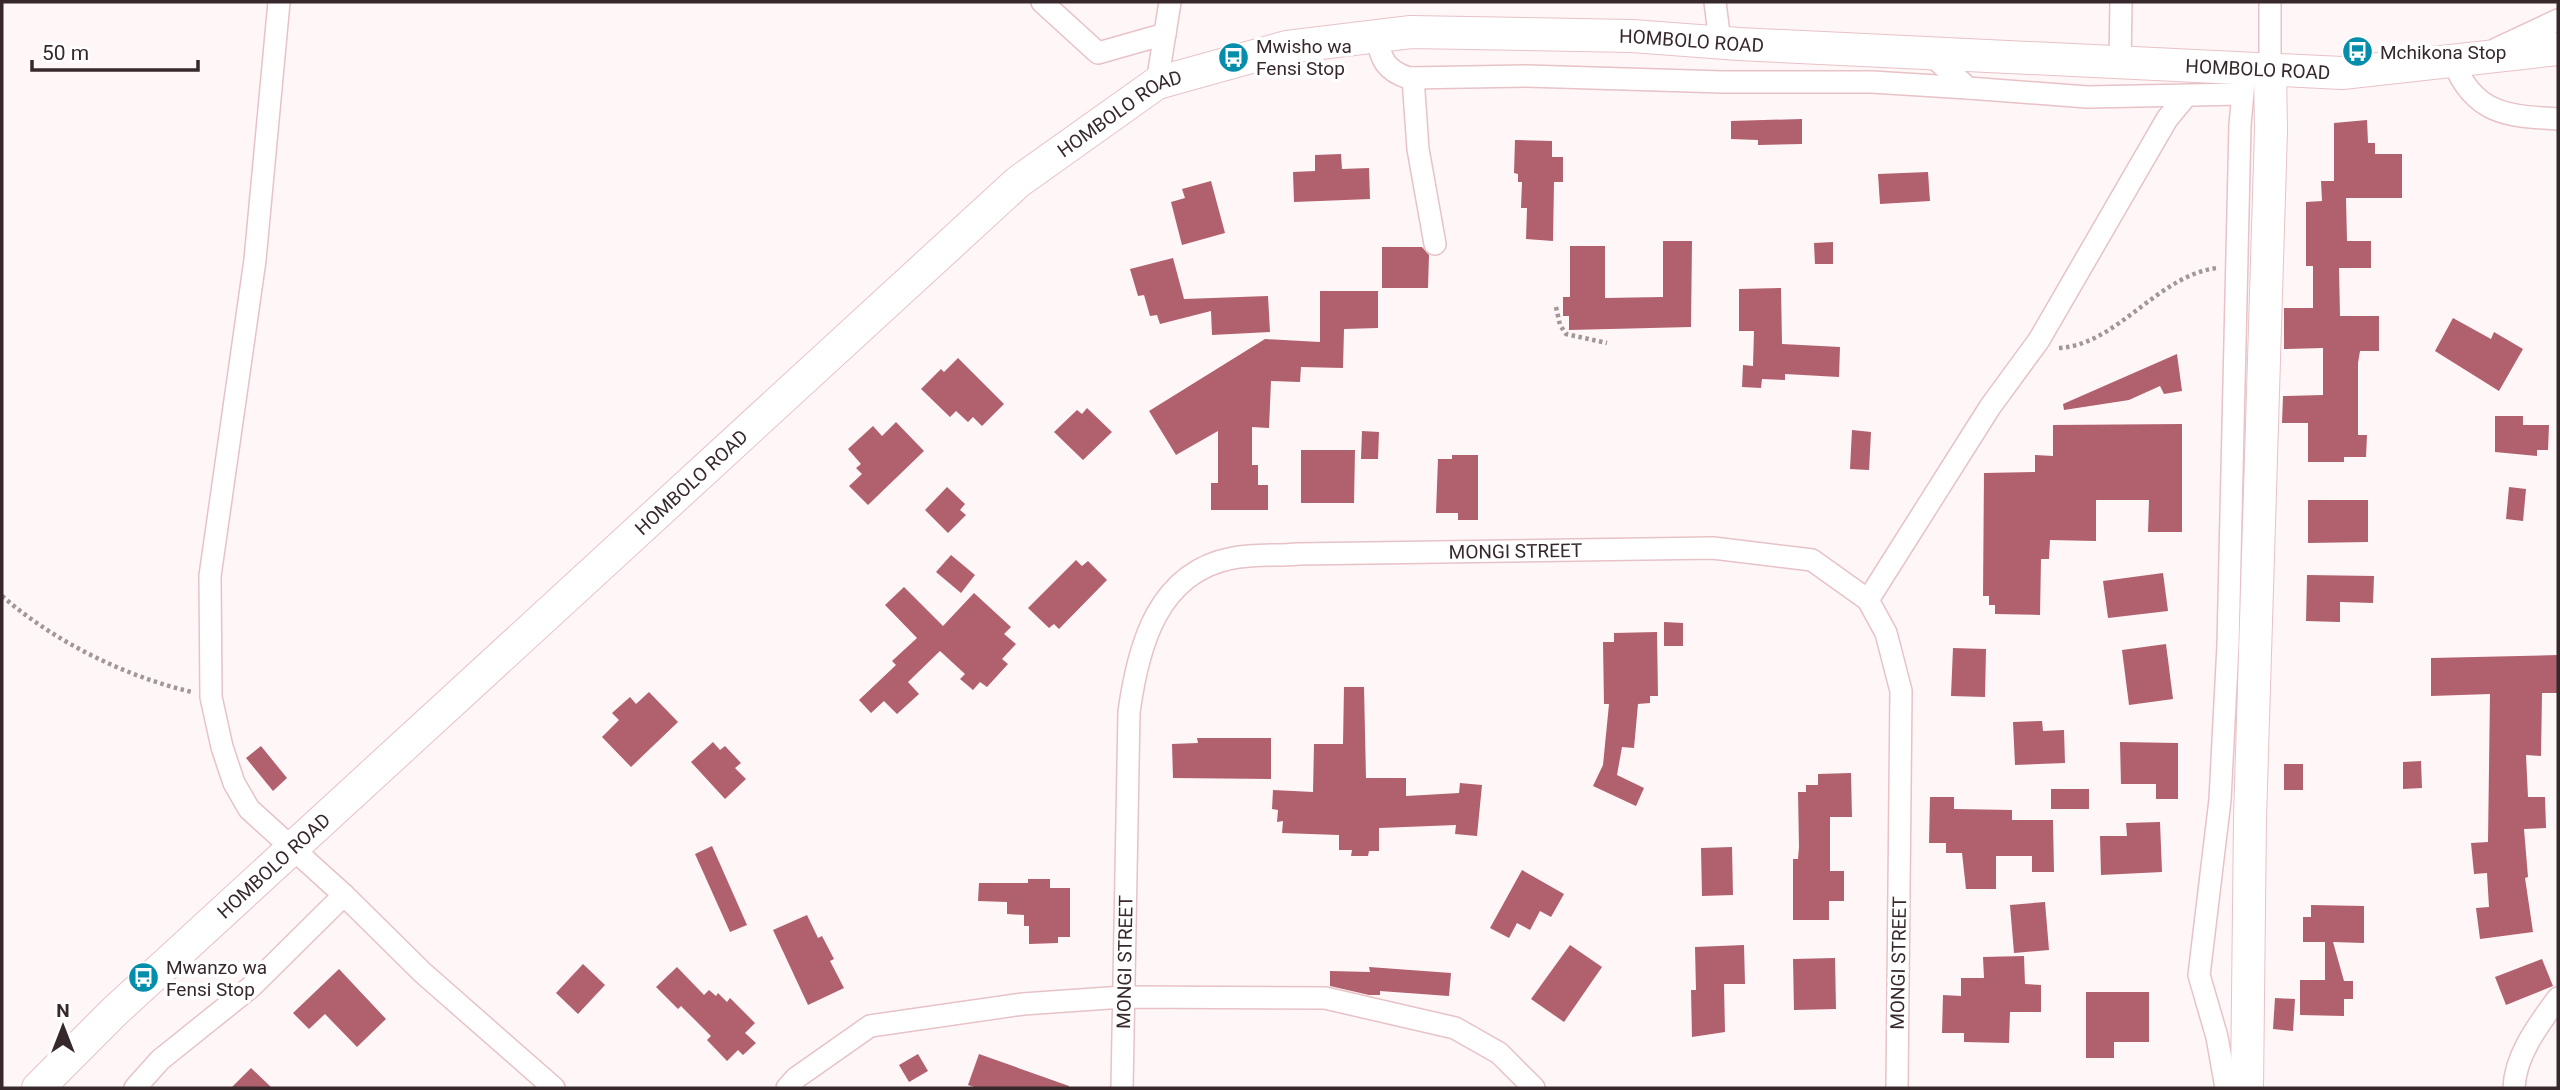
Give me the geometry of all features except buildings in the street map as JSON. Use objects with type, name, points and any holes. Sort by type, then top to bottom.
[{"type":"street","points":[[278,2],[255,260],[210,576],[211,697],[222,747],[234,783],[249,809],[344,895],[423,973],[554,1088]]},
{"type":"street","points":[[1042,2],[1098,53],[1165,34]]},
{"type":"street","points":[[1157,83],[1170,2]]},
{"type":"street","points":[[1715,2],[1720,42]]},
{"type":"street","points":[[2120,63],[2121,2]]},
{"type":"street","points":[[2226,1088],[2217,1037],[2199,975],[2221,787],[2228,645],[2238,268],[2252,78],[2270,2]]},
{"type":"street","points":[[2558,20],[2464,60],[2464,82],[2486,106],[2516,118],[2558,119]]},
{"type":"street","name":"HOMBOLO ROAD","points":[[38,1088],[115,1011],[1018,182],[1157,83],[1287,47],[1411,32],[1539,33],[2120,63],[2252,78],[2342,73],[2558,49]]},
{"type":"street","points":[[1377,36],[1386,67],[1393,73],[1413,78],[1527,76],[1723,82],[1872,82],[2087,97],[2186,96],[2252,78]]},
{"type":"street","points":[[1930,54],[1968,88]]},
{"type":"street","points":[[1413,78],[1418,149],[1435,244]]},
{"type":"street","points":[[2247,1088],[2250,818],[2271,130],[2252,78]]},
{"type":"street","points":[[1868,600],[1990,407],[2039,340],[2167,119],[2186,96]]},
{"type":"street","name":"MONGI STREET","points":[[1122,1088],[1129,712],[1136,661],[1161,604],[1188,576],[1231,558],[1258,556],[1713,548],[1812,560],[1868,600],[1886,634],[1901,691],[1896,1088]]},
{"type":"street","points":[[135,1088],[160,1060],[251,987],[344,895]]},
{"type":"street","points":[[787,1088],[796,1078],[870,1026],[1023,1004],[1123,998],[1325,998],[1454,1028],[1499,1053],[1534,1088]]},
{"type":"street","points":[[2514,1088],[2520,1062],[2531,1038],[2558,998]]},
{"type":"path","points":[[2039,340],[2051,347],[2083,344],[2190,275],[2212,268],[2238,268]]},
{"type":"path","points":[[1556,307],[1560,325],[1566,334],[1607,343]]},
{"type":"path","points":[[2,596],[42,629],[150,682],[211,697]]},
{"type":"place","name":"Mchikona Stop","points":[[2357,52]]},
{"type":"place","name":"Mwisho wa Fensi Stop","points":[[1233,57]]},
{"type":"place","name":"Mwanzo wa Fensi Stop","points":[[143,978]]}]
